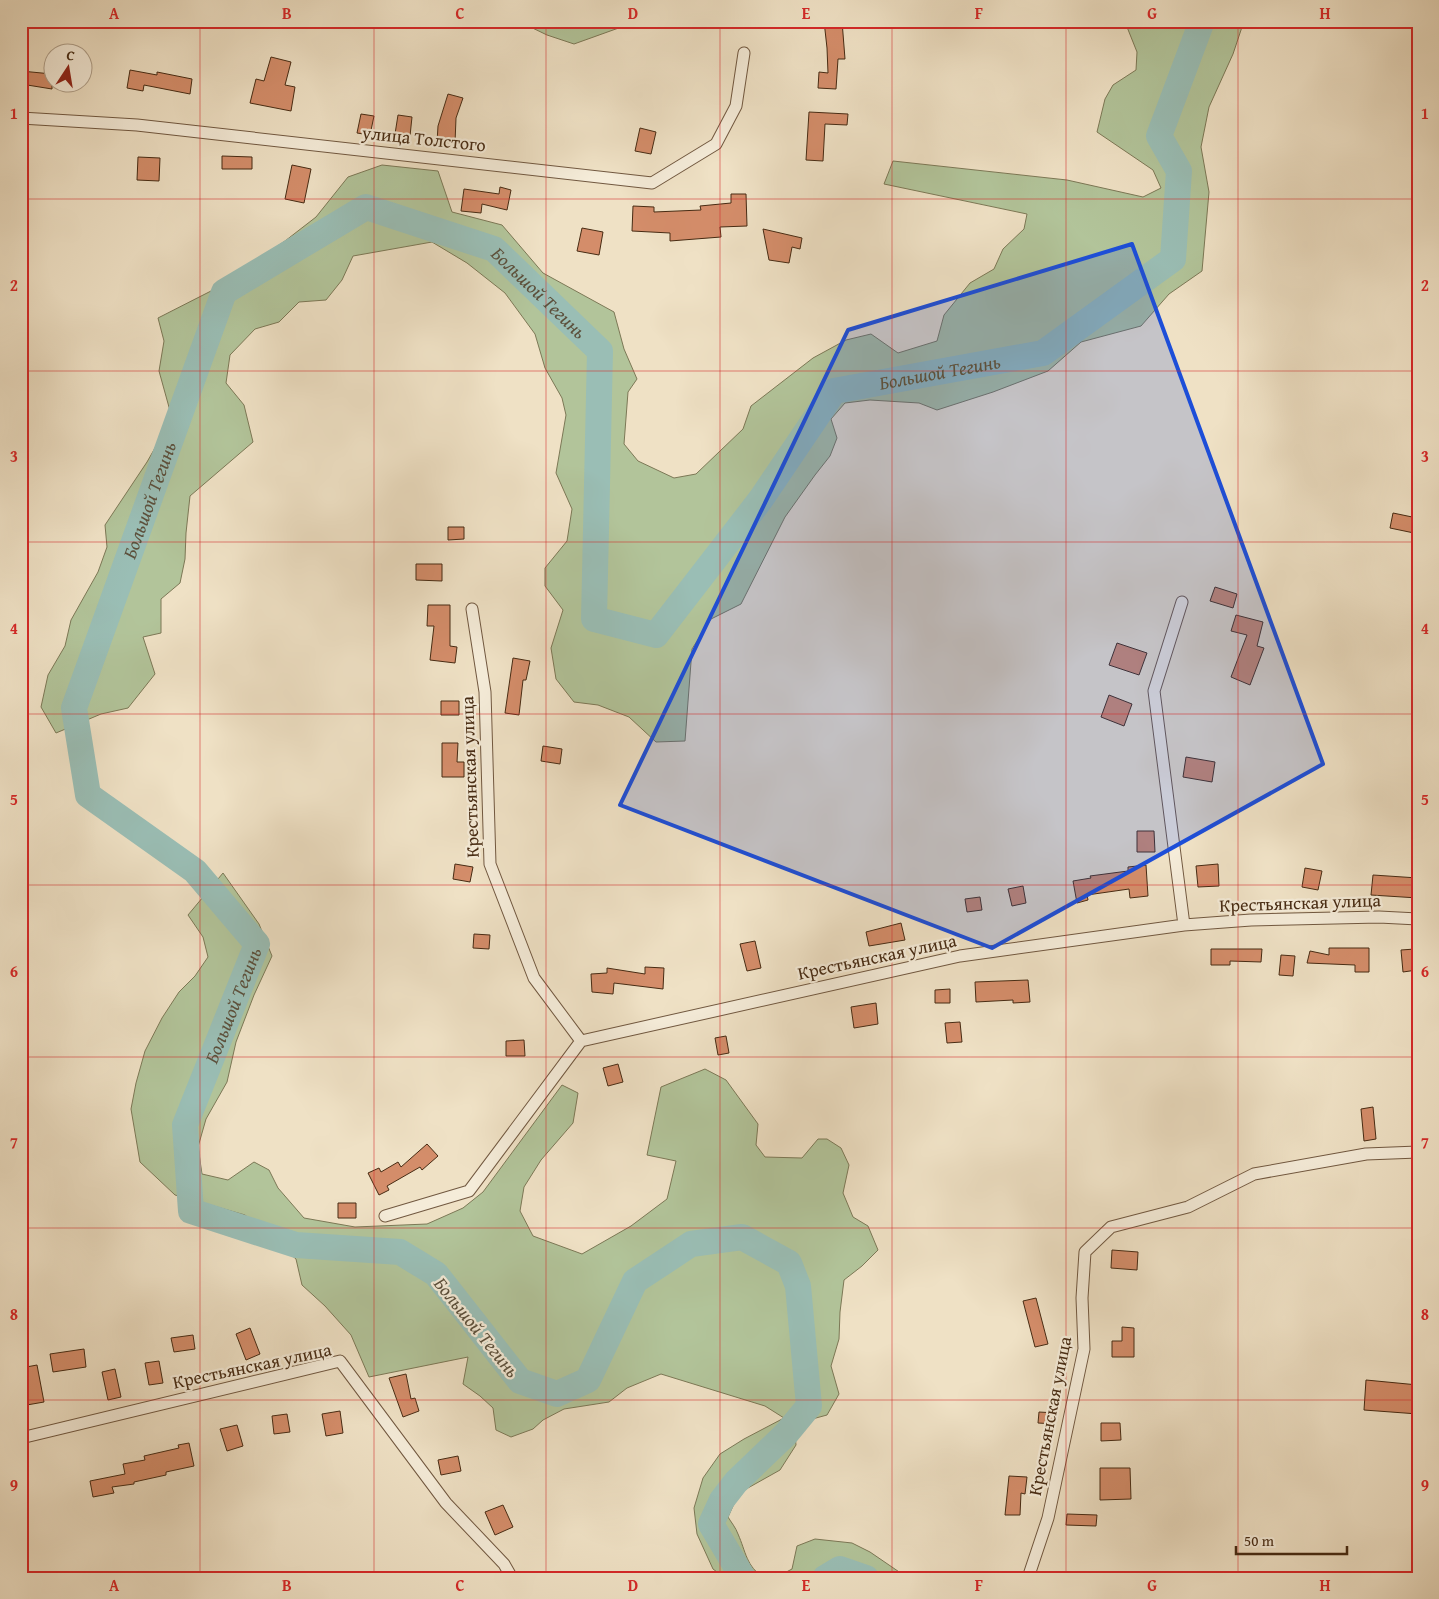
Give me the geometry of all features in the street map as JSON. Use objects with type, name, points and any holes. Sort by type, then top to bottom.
[{"type":"street","name":"улица Толстого","points":[[21,118],[137,125],[652,183],[716,144],[736,106],[744,53]]},
{"type":"street","points":[[1182,602],[1154,691],[1184,925]]},
{"type":"street","name":"Крестьянская улица","points":[[472,609],[485,692],[490,864],[534,978],[580,1040],[960,956],[1184,925],[1251,920],[1379,917],[1418,919]]},
{"type":"street","points":[[385,1216],[468,1191],[580,1040]]},
{"type":"street","name":"Крестьянская улица","points":[[1028,1578],[1048,1518],[1084,1348],[1082,1298],[1085,1252],[1111,1227],[1188,1207],[1254,1174],[1366,1154],[1418,1152]]},
{"type":"street","name":"Крестьянская улица","points":[[21,1438],[340,1361],[446,1503],[504,1564],[512,1578]]},
{"type":"highlighted area","points":[[1132,244],[1323,764],[992,948],[620,805],[848,330]]},
{"type":"green space","points":[[518,21],[631,21],[627,25],[574,44],[547,35]]},
{"type":"green space","points":[[1131,21],[1244,21],[1233,54],[1209,107],[1201,147],[1209,192],[1202,271],[1169,294],[1141,326],[1081,342],[1048,371],[993,392],[937,410],[919,403],[870,400],[845,403],[831,419],[837,438],[830,456],[785,517],[741,604],[711,619],[692,649],[685,741],[656,742],[629,717],[598,705],[574,702],[556,679],[551,648],[563,610],[545,586],[545,568],[567,541],[572,509],[556,473],[566,415],[562,398],[545,368],[535,334],[505,293],[467,263],[432,242],[353,256],[342,280],[326,300],[299,302],[279,322],[255,329],[230,355],[226,383],[244,405],[253,442],[190,496],[185,559],[180,583],[161,599],[161,633],[143,637],[155,674],[128,708],[101,714],[56,733],[41,707],[48,675],[65,646],[71,620],[98,572],[107,547],[105,525],[147,462],[172,418],[159,371],[164,341],[158,318],[211,291],[285,241],[316,217],[348,177],[382,165],[438,171],[452,212],[502,225],[543,273],[614,312],[624,349],[637,379],[628,392],[624,444],[638,461],[674,478],[696,474],[743,429],[751,406],[813,358],[846,340],[871,334],[898,353],[937,341],[944,315],[970,283],[994,269],[1003,249],[1024,229],[1027,214],[884,184],[893,161],[1067,180],[1143,197],[1161,188],[1153,170],[1097,132],[1105,99],[1113,85],[1136,70],[1137,52],[1127,27]]},
{"type":"green space","points":[[223,873],[259,924],[272,956],[254,995],[236,1042],[227,1082],[206,1119],[198,1147],[202,1174],[228,1180],[254,1162],[269,1170],[278,1188],[304,1218],[355,1227],[427,1224],[463,1208],[483,1192],[562,1085],[578,1093],[573,1123],[541,1160],[524,1187],[520,1211],[533,1236],[582,1254],[631,1226],[667,1199],[676,1161],[647,1155],[661,1087],[705,1069],[726,1080],[758,1124],[756,1145],[765,1157],[802,1158],[818,1139],[827,1139],[841,1148],[849,1165],[843,1193],[853,1217],[868,1226],[878,1250],[844,1280],[839,1339],[831,1366],[839,1394],[827,1415],[794,1424],[796,1445],[780,1470],[739,1493],[728,1517],[737,1532],[750,1564],[764,1578],[725,1578],[713,1569],[697,1534],[694,1508],[703,1478],[720,1454],[784,1418],[765,1406],[661,1374],[627,1388],[609,1402],[564,1409],[543,1420],[533,1429],[511,1437],[496,1430],[493,1408],[463,1384],[468,1357],[369,1377],[351,1335],[325,1306],[302,1285],[296,1259],[245,1215],[175,1195],[140,1162],[131,1109],[145,1051],[162,1018],[179,992],[195,976],[208,957],[203,937],[188,915]]},
{"type":"green space","points":[[815,1539],[852,1543],[870,1552],[908,1578],[775,1578],[792,1569],[797,1546]]},
{"type":"building","points":[[824,21],[842,21],[845,59],[838,59],[836,89],[818,88],[819,72],[828,73]]},
{"type":"building","points":[[271,57],[291,62],[285,85],[295,87],[291,111],[250,103],[256,79],[264,81]]},
{"type":"building","points":[[130,70],[157,75],[157,72],[192,79],[190,94],[144,85],[143,91],[127,88]]},
{"type":"building","points":[[21,71],[42,73],[42,87],[21,84]]},
{"type":"building","points":[[448,94],[463,98],[456,118],[455,143],[437,142],[438,126]]},
{"type":"building","points":[[809,112],[848,114],[847,125],[825,124],[823,161],[806,160]]},
{"type":"building","points":[[361,114],[374,116],[370,135],[357,133]]},
{"type":"building","points":[[398,115],[412,117],[410,136],[395,134]]},
{"type":"building","points":[[640,128],[656,132],[651,154],[635,151]]},
{"type":"building","points":[[222,156],[252,157],[252,169],[222,169]]},
{"type":"building","points":[[138,157],[160,158],[159,181],[137,180]]},
{"type":"building","points":[[292,165],[311,169],[304,203],[285,199]]},
{"type":"building","points":[[500,187],[511,190],[507,210],[482,204],[481,213],[461,211],[464,189],[499,194]]},
{"type":"building","points":[[731,194],[746,194],[747,226],[720,227],[721,237],[670,241],[670,233],[632,231],[633,206],[654,207],[654,212],[701,210],[700,206],[731,203]]},
{"type":"building","points":[[582,228],[603,232],[599,255],[577,251]]},
{"type":"building","points":[[763,229],[802,238],[800,249],[792,247],[789,263],[769,260]]},
{"type":"building","points":[[1393,513],[1417,518],[1414,533],[1390,528]]},
{"type":"building","points":[[448,527],[464,527],[464,539],[448,540]]},
{"type":"building","points":[[416,564],[442,564],[442,581],[416,580]]},
{"type":"building","points":[[1215,587],[1237,594],[1233,608],[1210,601]]},
{"type":"building","points":[[428,605],[450,605],[450,646],[457,647],[455,663],[430,660],[434,626],[427,626]]},
{"type":"building","points":[[1236,615],[1263,622],[1257,646],[1264,648],[1250,685],[1231,677],[1247,635],[1231,631]]},
{"type":"building","points":[[1117,643],[1147,653],[1139,675],[1109,665]]},
{"type":"building","points":[[513,658],[530,661],[526,680],[523,680],[519,715],[505,713]]},
{"type":"building","points":[[1109,695],[1132,704],[1124,726],[1101,717]]},
{"type":"building","points":[[441,701],[459,701],[459,715],[441,715]]},
{"type":"building","points":[[442,743],[458,743],[457,762],[464,762],[464,777],[442,777]]},
{"type":"building","points":[[543,746],[562,749],[560,764],[541,761]]},
{"type":"building","points":[[1186,757],[1215,762],[1212,782],[1183,777]]},
{"type":"building","points":[[1137,831],[1154,831],[1155,852],[1137,852]]},
{"type":"building","points":[[455,864],[473,867],[470,882],[453,879]]},
{"type":"building","points":[[1218,864],[1219,886],[1198,887],[1196,866]]},
{"type":"building","points":[[1146,865],[1148,896],[1130,898],[1129,889],[1087,895],[1088,900],[1077,903],[1073,881],[1091,878],[1090,876],[1128,871],[1128,867]]},
{"type":"building","points":[[1305,868],[1322,871],[1318,890],[1302,887]]},
{"type":"building","points":[[1373,875],[1418,878],[1418,898],[1371,895]]},
{"type":"building","points":[[1023,886],[1026,903],[1012,906],[1008,889]]},
{"type":"building","points":[[980,897],[982,910],[967,912],[965,899]]},
{"type":"building","points":[[901,923],[905,940],[869,946],[866,932]]},
{"type":"building","points":[[474,934],[490,935],[489,949],[473,948]]},
{"type":"building","points":[[755,941],[761,968],[747,971],[740,944]]},
{"type":"building","points":[[1329,948],[1369,948],[1369,972],[1355,972],[1355,965],[1307,963],[1310,951],[1329,955]]},
{"type":"building","points":[[1211,949],[1262,949],[1261,962],[1230,961],[1230,965],[1211,965]]},
{"type":"building","points":[[1415,949],[1417,970],[1403,972],[1401,950]]},
{"type":"building","points":[[1281,955],[1295,956],[1293,976],[1279,975]]},
{"type":"building","points":[[645,967],[664,968],[663,989],[614,983],[613,994],[592,992],[591,974],[607,973],[607,968],[645,974]]},
{"type":"building","points":[[1028,980],[1030,1002],[1013,1003],[1013,1000],[976,1002],[975,982]]},
{"type":"building","points":[[950,989],[950,1003],[935,1003],[935,990]]},
{"type":"building","points":[[876,1003],[878,1024],[854,1028],[851,1007]]},
{"type":"building","points":[[960,1022],[962,1042],[947,1043],[945,1023]]},
{"type":"building","points":[[726,1036],[729,1053],[718,1055],[715,1038]]},
{"type":"building","points":[[524,1040],[525,1056],[506,1056],[506,1041]]},
{"type":"building","points":[[618,1064],[623,1082],[608,1086],[603,1068]]},
{"type":"building","points":[[1373,1107],[1376,1139],[1364,1141],[1361,1109]]},
{"type":"building","points":[[427,1144],[438,1156],[422,1170],[420,1167],[387,1186],[389,1190],[379,1195],[368,1173],[379,1168],[381,1172],[398,1162],[401,1167]]},
{"type":"building","points":[[338,1203],[356,1203],[356,1218],[338,1218]]},
{"type":"building","points":[[1112,1250],[1138,1252],[1137,1270],[1111,1268]]},
{"type":"building","points":[[1036,1298],[1048,1344],[1035,1347],[1023,1301]]},
{"type":"building","points":[[1122,1327],[1134,1328],[1134,1357],[1112,1357],[1112,1341],[1122,1341]]},
{"type":"building","points":[[250,1328],[260,1354],[246,1360],[236,1334]]},
{"type":"building","points":[[193,1335],[195,1349],[174,1352],[171,1338]]},
{"type":"building","points":[[84,1349],[86,1367],[53,1372],[50,1354]]},
{"type":"building","points":[[159,1361],[163,1383],[149,1385],[145,1363]]},
{"type":"building","points":[[37,1365],[44,1402],[21,1406],[21,1368]]},
{"type":"building","points":[[115,1369],[121,1397],[108,1400],[102,1372]]},
{"type":"building","points":[[406,1374],[411,1399],[415,1398],[419,1411],[403,1417],[389,1378]]},
{"type":"building","points":[[1366,1380],[1418,1385],[1418,1414],[1364,1410]]},
{"type":"building","points":[[340,1411],[343,1433],[326,1436],[322,1414]]},
{"type":"building","points":[[1039,1412],[1056,1413],[1055,1424],[1038,1423]]},
{"type":"building","points":[[287,1414],[290,1432],[274,1434],[272,1416]]},
{"type":"building","points":[[1101,1423],[1120,1423],[1121,1440],[1101,1441]]},
{"type":"building","points":[[237,1425],[243,1446],[227,1451],[220,1429]]},
{"type":"building","points":[[189,1443],[194,1466],[166,1472],[166,1475],[134,1482],[134,1484],[112,1487],[114,1493],[93,1497],[90,1481],[125,1474],[123,1464],[145,1460],[144,1456],[179,1448],[178,1445]]},
{"type":"building","points":[[458,1456],[461,1471],[441,1475],[438,1460]]},
{"type":"building","points":[[1100,1468],[1130,1468],[1131,1499],[1100,1500]]},
{"type":"building","points":[[1009,1476],[1027,1477],[1025,1494],[1021,1493],[1020,1515],[1005,1515]]},
{"type":"building","points":[[503,1505],[513,1527],[495,1535],[485,1512]]},
{"type":"building","points":[[1067,1514],[1097,1515],[1096,1526],[1066,1525]]},
{"type":"waterway","name":"Большой Тегинь","points":[[743,1578],[711,1524],[722,1500],[736,1482],[786,1434],[809,1406],[798,1286],[789,1263],[742,1237],[691,1244],[635,1281],[588,1380],[557,1394],[520,1381],[436,1274],[400,1252],[296,1245],[191,1211],[185,1125],[257,944],[195,871],[88,795],[74,708],[224,292],[366,207],[494,249],[600,351],[594,619],[656,635],[761,499],[834,391],[1043,353],[1173,259],[1179,171],[1159,136],[1202,21]]},
{"type":"waterway","name":"Большой Тегинь","points":[[825,1578],[840,1569],[866,1578]]}]
